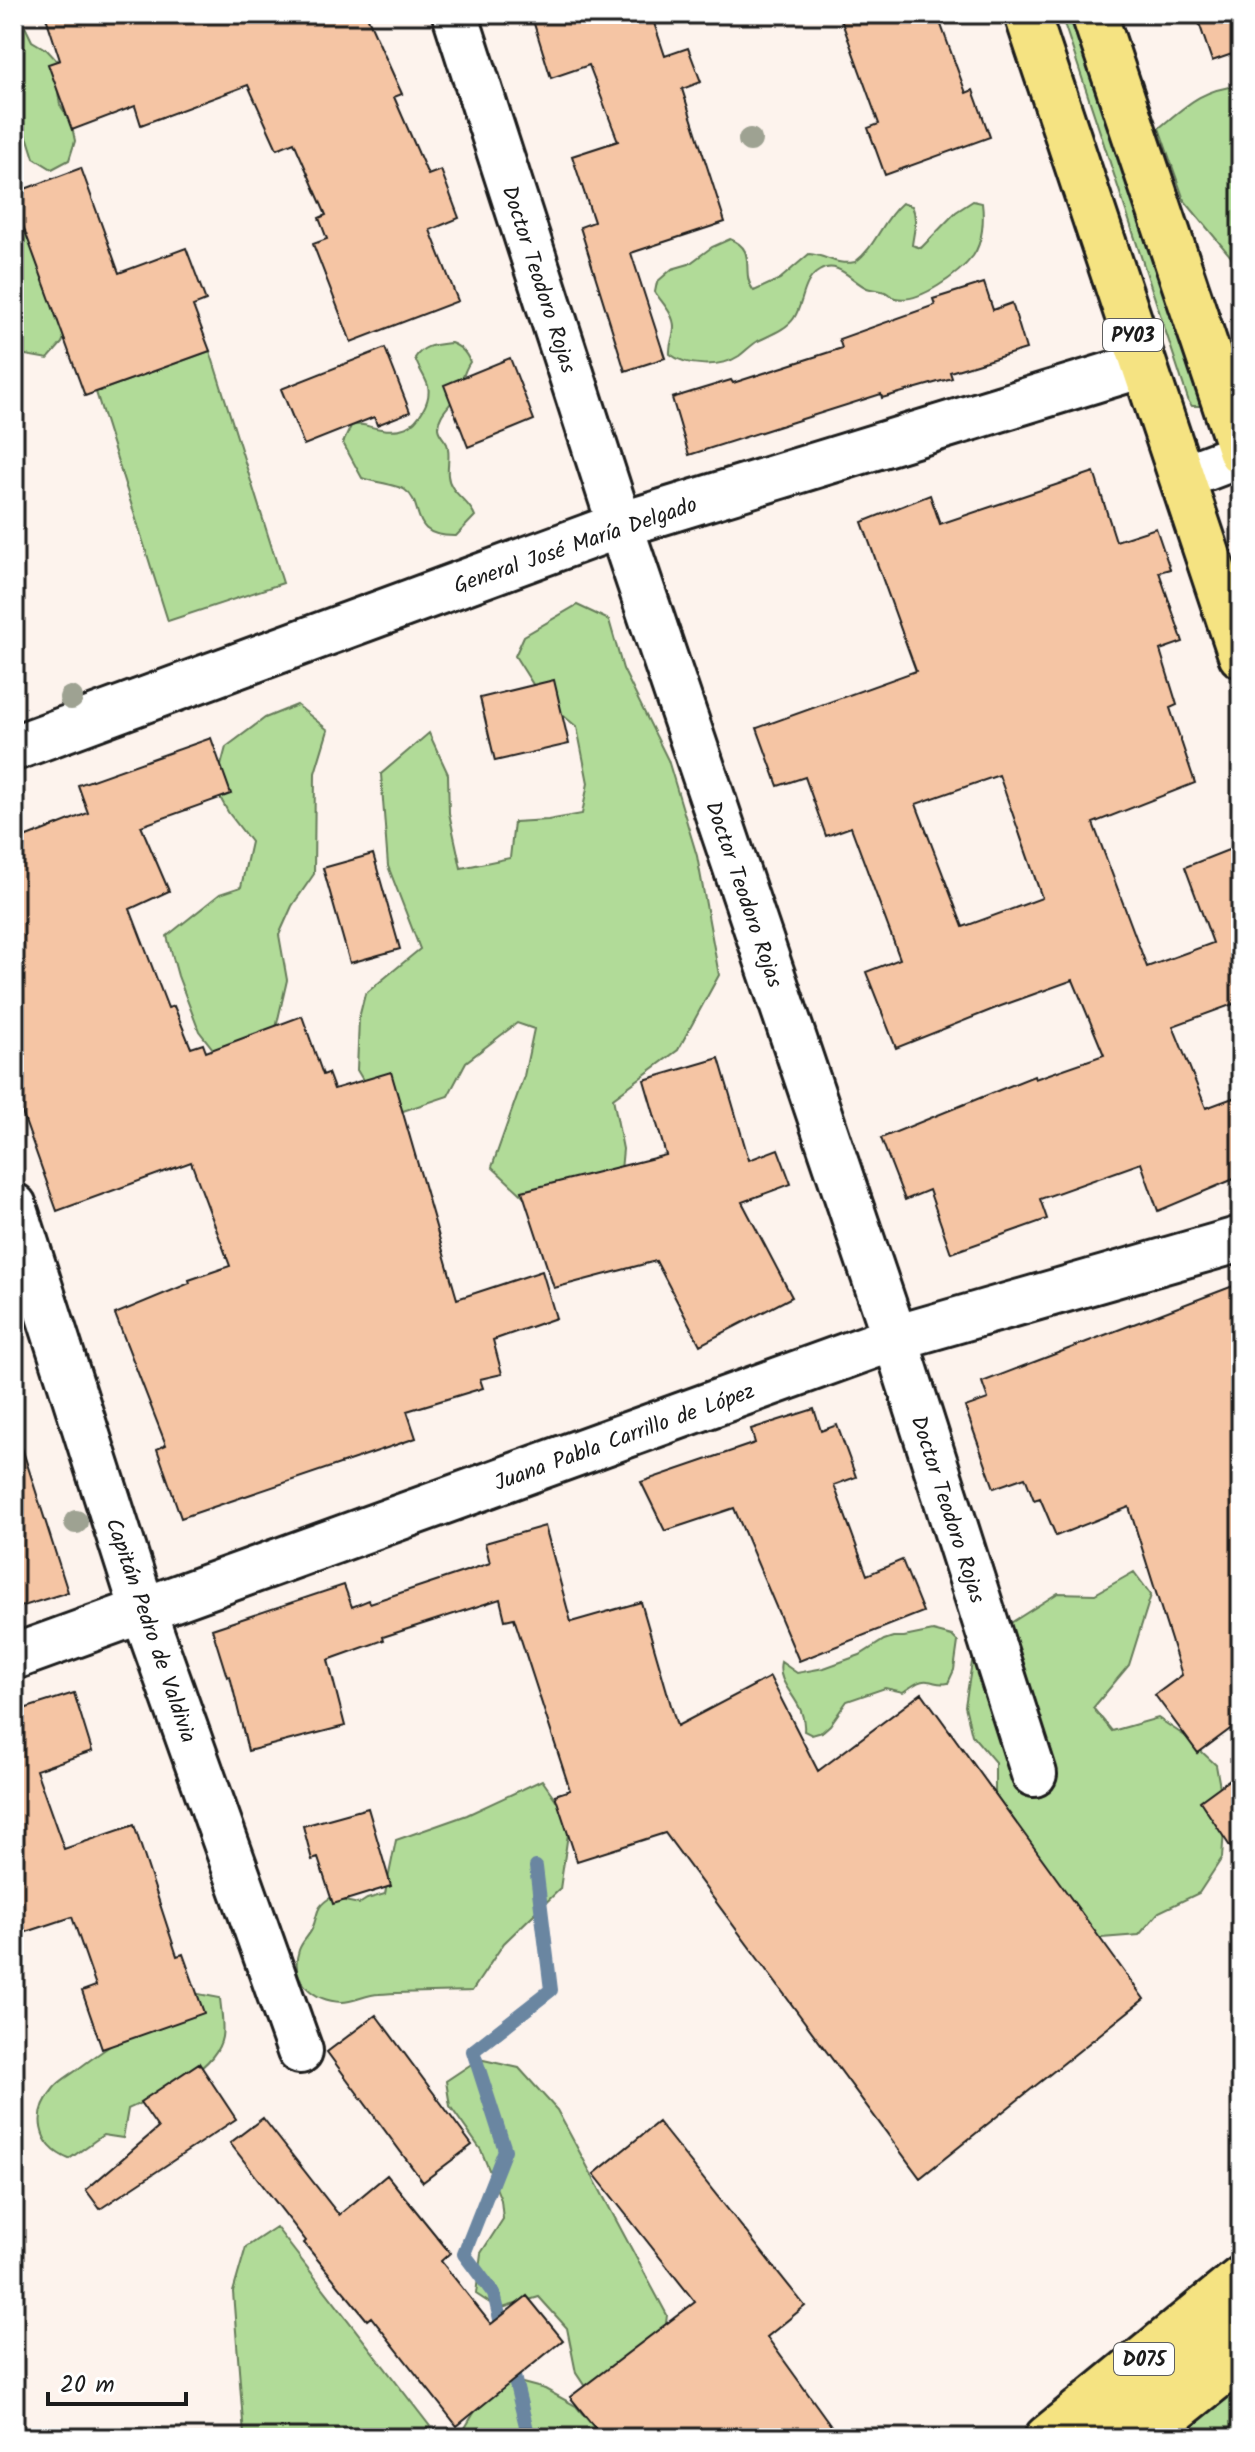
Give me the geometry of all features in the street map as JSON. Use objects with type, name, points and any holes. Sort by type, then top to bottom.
[{"type":"highway","name":"PY03","points":[[1027,14],[1241,655]]},
{"type":"highway","name":"PY03","points":[[1094,14],[1241,454]]},
{"type":"highway","name":"D075","points":[[1047,2438],[1241,2279]]},
{"type":"highway","points":[[1067,2438],[1241,2298]]},
{"type":"highway","points":[[1099,2438],[1241,2328]]},
{"type":"highway","name":"D075","points":[[1140,2438],[1241,2357]]},
{"type":"street","name":"Doctor Teodoro Rojas","points":[[455,14],[620,525],[895,1338],[1034,1774]]},
{"type":"street","name":"General José María Delgado","points":[[14,748],[620,525],[1143,365]]},
{"type":"street","points":[[1183,477],[1241,454]]},
{"type":"street","name":"Capitán Pedro de Valdivia","points":[[14,1206],[143,1610],[300,2051]]},
{"type":"street","name":"Juana Pabla Carrillo de López","points":[[14,1657],[895,1338],[1241,1239]]},
{"type":"green space","points":[[14,14],[19,14],[32,41],[47,50],[60,64],[57,86],[60,105],[71,122],[75,141],[69,160],[52,169],[34,158],[28,139],[14,118]]},
{"type":"green space","points":[[1061,14],[1082,14],[1203,406],[1192,406],[1189,402]]},
{"type":"green space","points":[[1241,85],[1241,269],[1184,200],[1159,128],[1205,94]]},
{"type":"green space","points":[[973,201],[982,203],[983,209],[982,230],[973,256],[958,271],[927,292],[905,299],[895,298],[867,288],[838,269],[826,268],[809,280],[791,322],[732,360],[694,364],[670,354],[673,322],[655,292],[657,282],[672,269],[689,264],[712,247],[730,239],[744,249],[748,277],[754,291],[780,279],[809,254],[842,263],[855,262],[902,203],[912,206],[915,220],[912,245],[921,248],[956,212]]},
{"type":"green space","points":[[14,212],[31,218],[69,326],[62,343],[48,359],[14,353]]},
{"type":"green space","points":[[451,343],[463,350],[470,362],[457,395],[441,417],[438,428],[447,444],[449,482],[475,516],[456,536],[440,535],[423,526],[415,503],[405,490],[362,478],[343,443],[351,426],[395,430],[415,421],[429,393],[415,358],[426,348]]},
{"type":"green space","points":[[210,351],[283,583],[168,621],[96,392]]},
{"type":"green space","points":[[577,605],[609,620],[623,669],[668,760],[697,856],[719,975],[678,1050],[613,1098],[623,1149],[620,1181],[534,1206],[492,1167],[524,1076],[534,1029],[517,1023],[466,1062],[448,1096],[385,1117],[357,1070],[359,1018],[365,994],[420,949],[388,866],[381,774],[429,733],[448,774],[449,813],[461,868],[510,858],[514,822],[582,814],[588,783],[577,727],[541,697],[515,656],[524,636]]},
{"type":"green space","points":[[297,705],[328,730],[315,773],[314,874],[292,906],[279,935],[287,980],[276,1028],[220,1058],[199,1031],[167,936],[220,894],[241,887],[251,842],[228,812],[215,788],[226,747],[265,718]]},
{"type":"green space","points":[[1134,1572],[1151,1595],[1129,1665],[1093,1708],[1112,1731],[1158,1718],[1185,1736],[1216,1765],[1225,1815],[1222,1858],[1199,1893],[1159,1912],[1139,1935],[1089,1939],[995,1808],[995,1762],[972,1735],[965,1706],[973,1656],[1006,1626],[1058,1593],[1095,1594]]},
{"type":"green space","points":[[933,1631],[952,1636],[958,1642],[954,1670],[948,1683],[921,1681],[903,1692],[885,1688],[847,1701],[822,1732],[812,1735],[804,1731],[801,1711],[782,1679],[781,1662],[797,1673],[824,1668],[860,1655],[884,1640]]},
{"type":"green space","points":[[542,1780],[570,1820],[560,1889],[504,1943],[472,1991],[374,1994],[342,2002],[322,1998],[306,1987],[297,1971],[299,1950],[312,1929],[319,1908],[325,1902],[330,1898],[359,1904],[385,1894],[396,1840],[467,1815]]},
{"type":"green space","points":[[193,1993],[220,1998],[222,2037],[209,2061],[169,2089],[128,2109],[123,2138],[103,2135],[69,2159],[50,2146],[44,2138],[41,2118],[47,2098],[56,2085],[120,2039]]},
{"type":"green space","points":[[479,2059],[519,2068],[557,2110],[667,2315],[663,2348],[604,2415],[576,2373],[567,2328],[539,2297],[499,2309],[476,2294],[481,2253],[503,2219],[501,2200],[481,2150],[450,2106],[446,2081]]},
{"type":"green space","points":[[276,2227],[439,2438],[248,2438],[244,2435],[233,2292],[246,2247]]},
{"type":"green space","points":[[496,2376],[545,2389],[576,2406],[603,2438],[459,2438]]},
{"type":"green space","points":[[1241,2384],[1241,2438],[1167,2438]]},
{"type":"building","points":[[45,14],[366,14],[402,94],[394,97],[428,175],[441,170],[459,218],[430,230],[458,301],[351,342],[313,244],[327,239],[319,218],[326,215],[294,142],[277,149],[248,85],[141,125],[135,106],[72,130],[48,64],[60,60]]},
{"type":"building","points":[[531,14],[651,14],[665,56],[688,48],[701,82],[682,89],[725,222],[631,253],[665,358],[625,371],[580,227],[594,222],[572,156],[618,141],[589,65],[551,78]]},
{"type":"building","points":[[839,14],[937,14],[966,93],[973,90],[990,137],[885,175],[868,128],[879,124]]},
{"type":"building","points":[[1196,14],[1241,14],[1241,51],[1212,61]]},
{"type":"building","points":[[81,168],[119,273],[186,248],[206,301],[193,306],[210,351],[85,396],[14,201],[14,193]]},
{"type":"building","points":[[984,283],[993,310],[1012,303],[1026,349],[950,372],[952,378],[882,398],[881,394],[689,455],[672,398],[731,380],[733,383],[842,348],[839,339],[935,305],[933,299]]},
{"type":"building","points":[[385,348],[410,412],[377,425],[374,417],[304,445],[281,389]]},
{"type":"building","points":[[510,358],[534,420],[468,447],[444,385]]},
{"type":"building","points":[[1094,472],[1116,541],[1156,528],[1170,569],[1159,572],[1183,642],[1160,650],[1177,705],[1170,708],[1195,783],[1093,823],[1147,967],[1213,943],[1185,867],[1241,845],[1241,1006],[1236,1003],[1173,1026],[1206,1108],[1241,1095],[1241,1176],[1158,1211],[1141,1163],[1040,1199],[1047,1219],[951,1253],[929,1190],[905,1200],[881,1138],[1034,1076],[1035,1079],[1104,1055],[1073,980],[896,1048],[866,972],[900,959],[851,827],[826,836],[805,777],[778,786],[757,728],[916,671],[862,522],[930,495],[940,524]],"holes":[[[999,775],[1042,898],[963,927],[916,804]]]},
{"type":"building","points":[[554,680],[569,744],[495,761],[480,698]]},
{"type":"building","points":[[211,738],[231,794],[141,826],[169,891],[130,909],[168,1008],[174,1006],[191,1048],[203,1044],[206,1052],[302,1016],[323,1075],[328,1073],[334,1089],[391,1072],[457,1299],[542,1271],[556,1318],[493,1340],[502,1374],[480,1379],[483,1388],[407,1411],[416,1438],[181,1518],[157,1449],[166,1445],[115,1314],[190,1283],[189,1280],[230,1266],[191,1162],[57,1211],[14,1090],[14,842],[88,813],[78,785]]},
{"type":"building","points":[[373,854],[400,949],[350,963],[323,868]]},
{"type":"building","points":[[719,1058],[749,1160],[778,1149],[791,1184],[742,1202],[792,1297],[700,1345],[656,1261],[554,1288],[522,1191],[666,1155],[644,1080]]},
{"type":"building","points":[[1241,1283],[1241,1721],[1198,1753],[1155,1695],[1182,1675],[1129,1507],[1056,1536],[1040,1498],[1034,1500],[1025,1477],[994,1488],[965,1407],[988,1399],[982,1382]]},
{"type":"building","points":[[814,1409],[821,1431],[837,1425],[856,1477],[834,1485],[867,1575],[902,1560],[923,1612],[799,1661],[734,1508],[665,1531],[641,1482],[755,1443],[751,1429]]},
{"type":"building","points":[[22,1448],[68,1592],[14,1609],[14,1449]]},
{"type":"building","points":[[545,1526],[571,1622],[641,1602],[677,1726],[770,1677],[818,1771],[922,1693],[1144,1999],[920,2178],[665,1833],[577,1861],[555,1795],[570,1790],[514,1618],[505,1620],[500,1599],[383,1637],[384,1640],[328,1660],[345,1726],[248,1751],[230,1676],[227,1677],[212,1629],[344,1585],[352,1607],[369,1600],[370,1603],[490,1563],[485,1543]]},
{"type":"building","points":[[74,1693],[92,1751],[36,1770],[64,1849],[134,1825],[177,1956],[183,1954],[204,2013],[102,2049],[82,1991],[96,1986],[72,1917],[14,1936],[14,1712]]},
{"type":"building","points":[[1241,1771],[1241,1863],[1200,1801]]},
{"type":"building","points":[[368,1808],[391,1886],[333,1904],[318,1858],[312,1860],[303,1826]]},
{"type":"building","points":[[376,2015],[472,2145],[423,2182],[327,2052]]},
{"type":"building","points":[[199,2063],[236,2119],[100,2209],[86,2190],[158,2128],[140,2102]]},
{"type":"building","points":[[263,2118],[339,2215],[387,2175],[450,2253],[441,2261],[491,2324],[527,2296],[563,2340],[457,2426],[371,2317],[367,2320],[304,2243],[306,2241],[230,2143]]},
{"type":"building","points":[[658,2122],[805,2306],[767,2337],[840,2438],[603,2438],[570,2397],[695,2302],[594,2174]]},
{"type":"waterway","points":[[504,2336],[494,2294],[464,2254],[505,2150],[473,2051],[551,1990],[536,1867]]},
{"type":"waterway","points":[[511,2364],[529,2438]]}]
